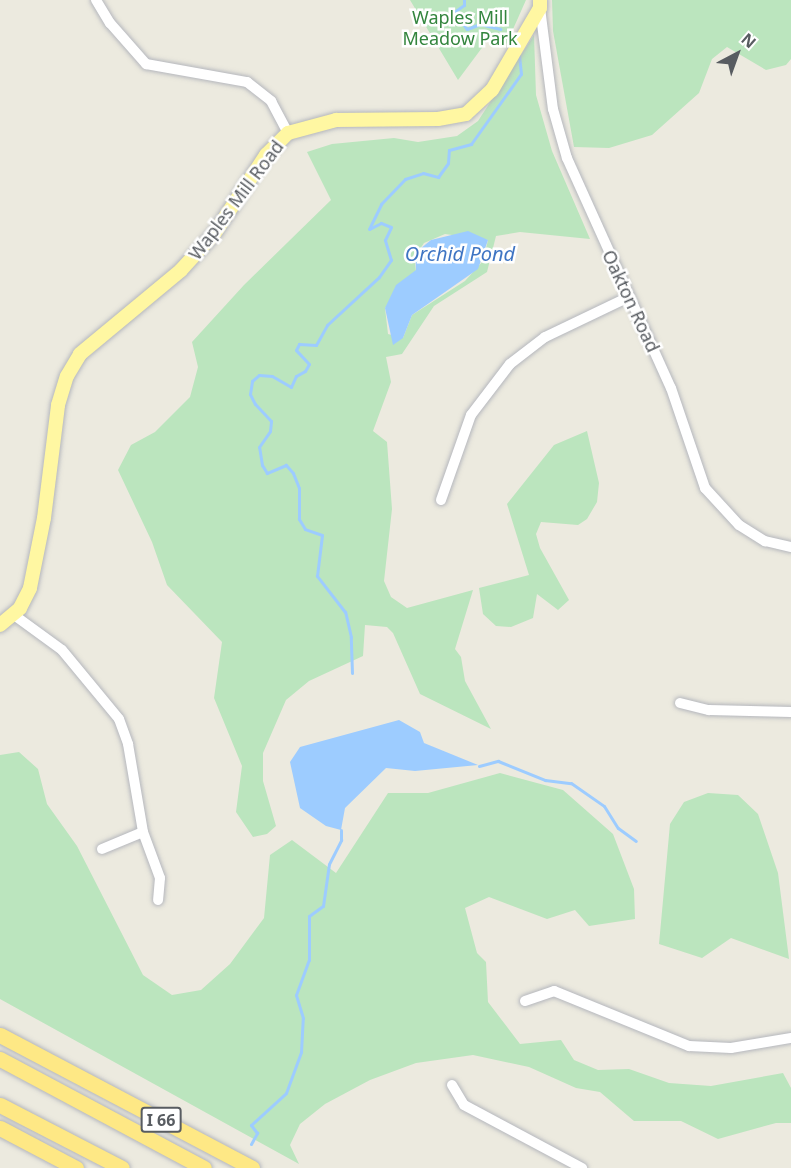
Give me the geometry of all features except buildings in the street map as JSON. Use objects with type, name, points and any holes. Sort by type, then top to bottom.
[{"type":"highway","name":"I 66","points":[[0,1035],[252,1168]]},
{"type":"highway","points":[[0,1059],[204,1168]]},
{"type":"highway","points":[[0,1105],[122,1168]]},
{"type":"highway","points":[[0,1128],[76,1168]]},
{"type":"main road","name":"Waples Mill Road","points":[[0,625],[14,615],[33,577],[58,405],[72,365],[99,335],[181,270],[214,234],[266,155],[288,133],[336,120],[438,119],[466,114],[492,90],[540,4]]},
{"type":"street","points":[[96,0],[110,23],[146,64],[248,82],[271,101],[288,133]]},
{"type":"street","name":"Oakton Road","points":[[540,4],[553,109],[564,150],[671,388],[696,466],[713,501],[751,534],[791,547]]},
{"type":"street","points":[[441,500],[471,415],[510,364],[545,337],[629,297]]},
{"type":"street","points":[[14,615],[62,650],[119,719],[128,744],[143,832],[160,878],[158,900]]},
{"type":"street","points":[[680,703],[708,710],[791,712]]},
{"type":"street","points":[[102,849],[143,832]]},
{"type":"street","points":[[525,1001],[554,991],[689,1046],[731,1048],[791,1038]]},
{"type":"street","points":[[452,1085],[464,1105],[582,1168]]},
{"type":"green space","name":"Waples Mill Meadow Park","points":[[410,0],[526,0],[506,45],[490,37],[458,80]]},
{"type":"green space","points":[[552,0],[791,0],[791,59],[786,65],[766,70],[727,47],[712,59],[699,93],[652,135],[609,148],[574,147],[553,31]]},
{"type":"green space","points":[[534,35],[536,95],[552,151],[590,239],[520,232],[496,236],[487,272],[434,306],[402,354],[386,357],[391,382],[373,431],[387,442],[392,509],[384,581],[391,597],[407,608],[473,590],[455,649],[461,657],[465,681],[491,729],[420,694],[393,633],[387,627],[365,625],[363,656],[309,681],[286,700],[263,753],[263,781],[276,826],[267,834],[253,837],[236,812],[242,766],[214,698],[222,642],[167,585],[152,542],[118,470],[131,445],[155,432],[190,397],[198,367],[192,342],[244,285],[331,200],[307,152],[332,144],[394,138],[418,142],[457,136],[478,121]],"holes":[[[445,234],[488,240],[483,261],[465,281],[412,315],[403,338],[388,334],[385,308],[416,271],[414,258],[424,243]]]},
{"type":"green space","points":[[587,431],[599,483],[597,502],[587,519],[578,525],[541,522],[536,534],[540,548],[569,600],[558,610],[537,594],[533,618],[511,627],[496,626],[483,614],[479,588],[529,575],[507,504],[554,445]]},
{"type":"green space","points":[[19,752],[38,769],[47,804],[77,846],[143,975],[172,995],[201,990],[230,964],[264,918],[270,855],[292,840],[336,873],[388,793],[428,793],[500,773],[563,790],[613,834],[634,889],[635,919],[589,926],[575,910],[547,919],[489,897],[465,908],[477,953],[486,962],[488,1002],[520,1044],[561,1040],[574,1060],[598,1070],[629,1069],[669,1083],[711,1086],[783,1073],[791,1088],[791,1123],[776,1123],[718,1139],[681,1121],[634,1121],[600,1092],[576,1088],[529,1067],[473,1055],[416,1063],[370,1080],[325,1104],[300,1124],[290,1145],[299,1164],[0,999],[0,755]]},
{"type":"green space","points":[[708,793],[738,795],[758,814],[778,873],[789,959],[731,938],[702,958],[659,944],[670,824],[684,802]]},
{"type":"water","name":"Orchid Pond","points":[[468,231],[488,240],[478,269],[412,315],[403,338],[393,345],[385,308],[396,285],[416,270],[415,253],[431,240]]},
{"type":"water","points":[[399,720],[420,732],[424,743],[478,765],[415,771],[386,768],[345,808],[341,830],[326,826],[300,808],[290,762],[300,747]]},
{"type":"waterway","points":[[464,0],[464,5],[454,12],[467,29],[480,24],[500,29]]},
{"type":"waterway","points":[[352,673],[351,637],[345,612],[317,576],[322,535],[305,529],[299,519],[299,488],[293,473],[286,465],[267,473],[262,465],[259,447],[270,431],[271,421],[255,404],[250,394],[252,381],[259,375],[272,376],[291,387],[296,376],[305,371],[309,364],[296,350],[299,344],[316,345],[327,325],[379,277],[391,260],[385,240],[391,227],[381,223],[369,229],[381,204],[405,179],[423,173],[438,177],[448,163],[449,150],[471,144],[521,74],[519,55]]},
{"type":"waterway","points":[[479,766],[498,761],[545,780],[571,783],[604,806],[618,828],[636,841]]},
{"type":"waterway","points":[[251,1144],[257,1133],[251,1125],[286,1093],[301,1052],[303,1018],[296,995],[309,960],[309,916],[323,906],[329,864],[341,840],[341,830]]}]
